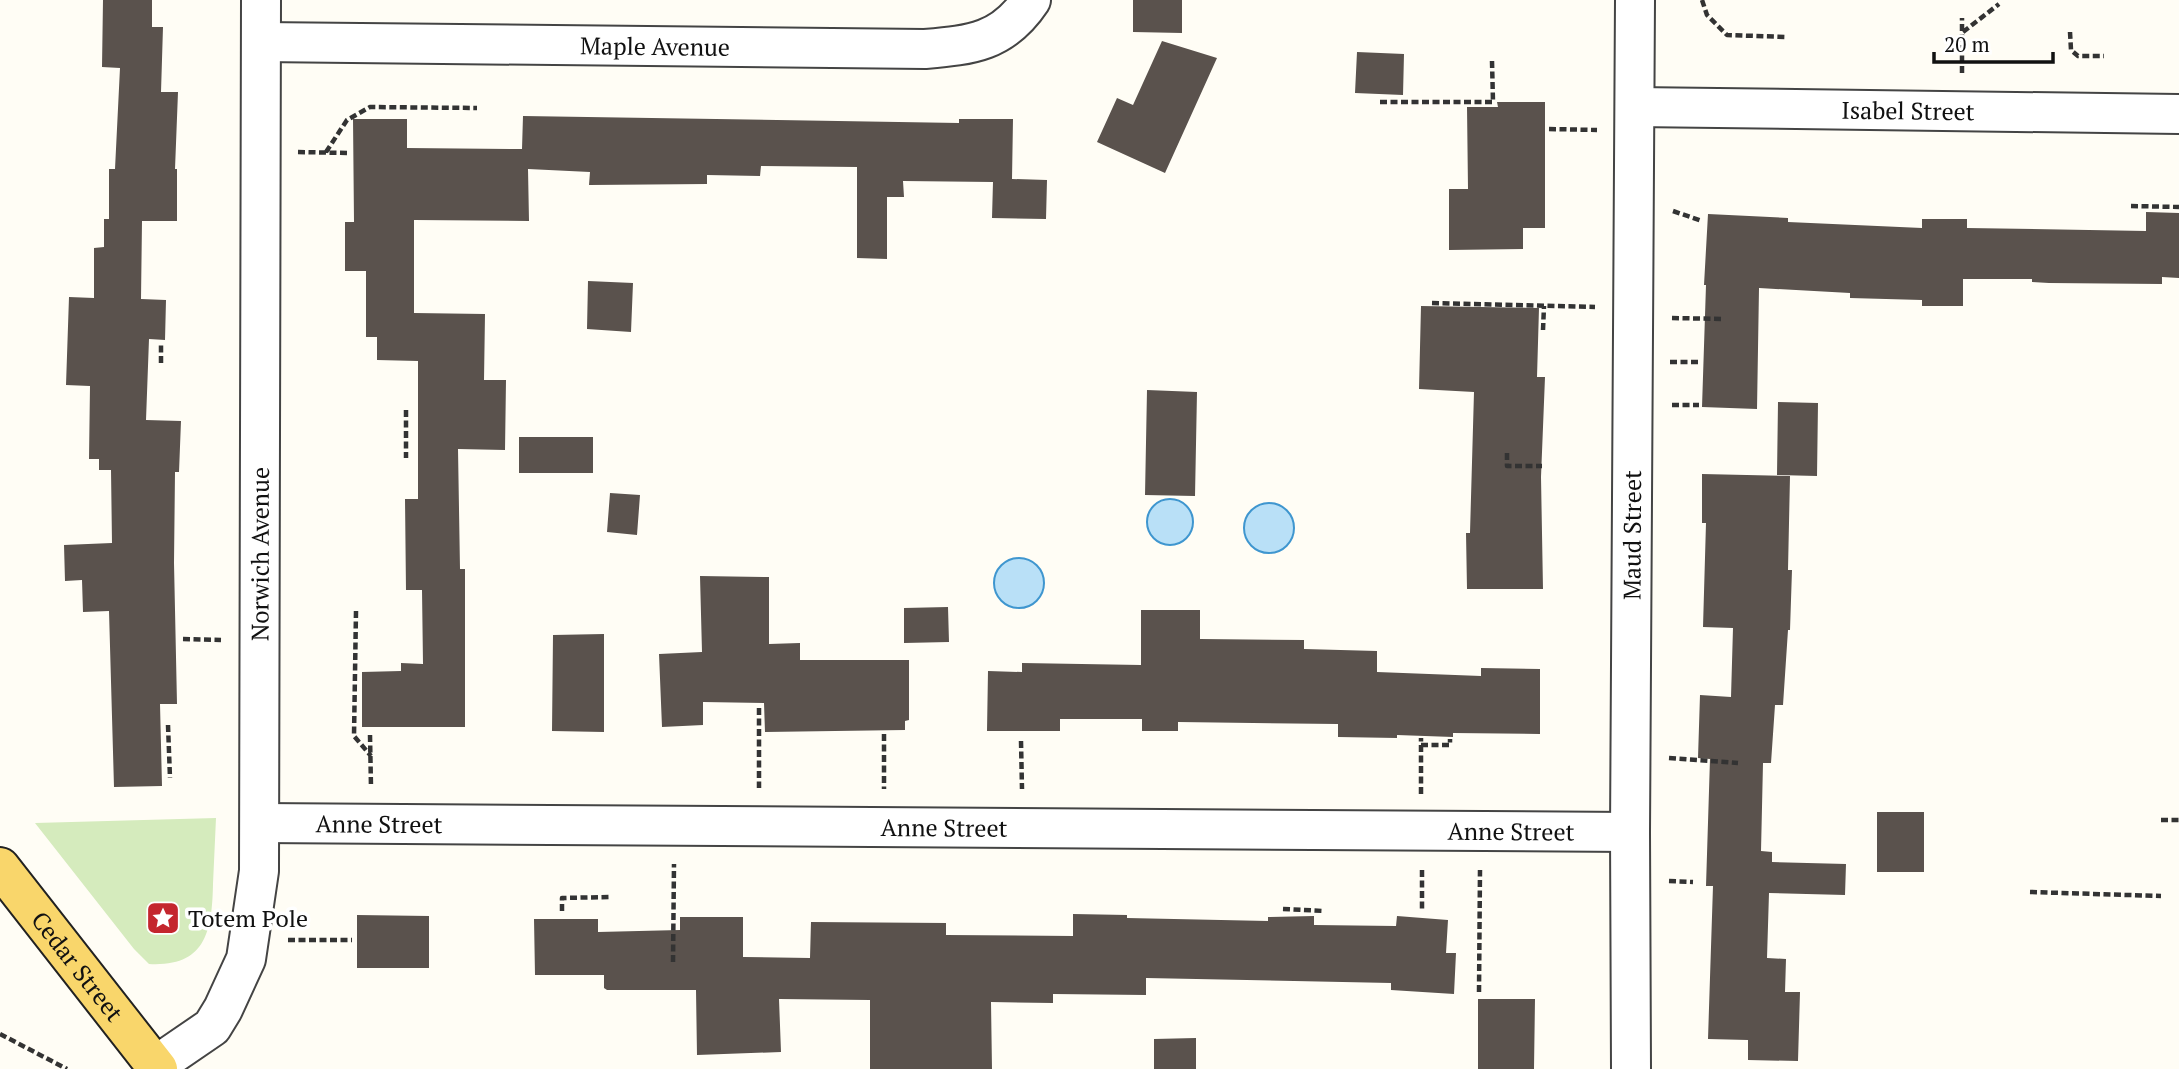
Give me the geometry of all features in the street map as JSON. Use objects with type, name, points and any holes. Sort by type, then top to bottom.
[{"type":"main road","name":"Cedar Street","points":[[0,867],[157,1068]]},
{"type":"street","name":"Norwich Avenue","points":[[157,1068],[212,1027],[239,976],[250,942],[259,871],[261,0]]},
{"type":"street","name":"Maple Avenue","points":[[261,42],[925,49],[969,45],[999,33],[1031,0]]},
{"type":"street","name":"Maud Street","points":[[1631,1069],[1630,832],[1647,313],[1635,107],[1636,0]]},
{"type":"street","name":"Isabel Street","points":[[1635,107],[2179,114]]},
{"type":"street","name":"Anne Street","points":[[260,823],[1023,828],[1421,845],[1630,832]]},
{"type":"path","points":[[1702,0],[1707,15],[1727,35],[1787,37]]},
{"type":"path","points":[[1962,32],[1999,4]]},
{"type":"path","points":[[1962,18],[1962,84]]},
{"type":"path","points":[[1746,36],[1747,27]]},
{"type":"path","points":[[2070,32],[2071,50],[2078,56],[2104,56]]},
{"type":"path","points":[[1380,102],[1493,102],[1492,61]]},
{"type":"path","points":[[326,152],[347,120],[370,107],[477,108]]},
{"type":"path","points":[[298,152],[347,153]]},
{"type":"path","points":[[2131,206],[2179,207]]},
{"type":"path","points":[[1661,207],[1702,221]]},
{"type":"path","points":[[1432,303],[1544,306],[1724,318]]},
{"type":"path","points":[[1543,330],[1544,306]]},
{"type":"path","points":[[161,345],[161,363]]},
{"type":"path","points":[[1660,362],[1698,362]]},
{"type":"path","points":[[1660,405],[1699,405]]},
{"type":"path","points":[[406,410],[406,458]]},
{"type":"path","points":[[1507,453],[1507,466],[1542,466]]},
{"type":"path","points":[[356,611],[354,736],[371,756]]},
{"type":"path","points":[[183,639],[221,640]]},
{"type":"path","points":[[758,708],[759,826]]},
{"type":"path","points":[[168,725],[170,778]]},
{"type":"path","points":[[884,734],[884,827]]},
{"type":"path","points":[[370,735],[371,824]]},
{"type":"path","points":[[1422,911],[1421,742],[1450,745],[1450,740]]},
{"type":"path","points":[[1021,741],[1023,828]]},
{"type":"path","points":[[1658,757],[1738,763]]},
{"type":"path","points":[[2161,820],[2179,820]]},
{"type":"path","points":[[673,962],[674,852]]},
{"type":"path","points":[[1479,992],[1480,861]]},
{"type":"path","points":[[1658,881],[1693,882]]},
{"type":"path","points":[[2030,892],[2161,896]]},
{"type":"path","points":[[562,911],[562,898],[610,897]]},
{"type":"path","points":[[1283,909],[1324,911]]},
{"type":"path","points":[[288,940],[352,940]]},
{"type":"path","points":[[0,1034],[67,1069]]},
{"type":"green space","points":[[216,818],[211,917],[202,943],[183,959],[149,964],[134,949],[35,823]]},
{"type":"water","points":[[1170,499],[1186,506],[1193,522],[1186,538],[1170,545],[1154,538],[1147,522],[1154,506]]},
{"type":"water","points":[[1269,503],[1286,511],[1294,528],[1286,545],[1269,553],[1252,545],[1244,528],[1252,511]]},
{"type":"water","points":[[1019,558],[1037,565],[1044,583],[1037,601],[1019,608],[1001,601],[994,583],[1001,565]]},
{"type":"building","points":[[103,0],[152,0],[152,27],[163,27],[161,92],[178,92],[175,169],[177,221],[142,221],[141,299],[166,300],[165,340],[149,339],[146,420],[181,421],[179,472],[175,472],[177,704],[160,704],[162,786],[114,787],[109,611],[83,612],[82,580],[65,581],[64,545],[112,543],[111,470],[99,470],[99,459],[89,459],[90,386],[66,385],[69,297],[94,298],[94,248],[104,247],[104,219],[109,219],[109,169],[115,169],[120,68],[102,67]]},
{"type":"building","points":[[1133,0],[1182,0],[1182,33],[1133,32]]},
{"type":"building","points":[[1162,41],[1217,58],[1165,173],[1097,142],[1117,98],[1133,105]]},
{"type":"building","points":[[1357,52],[1404,54],[1403,95],[1355,93]]},
{"type":"building","points":[[1497,102],[1545,102],[1545,228],[1523,228],[1523,249],[1449,250],[1449,189],[1468,189],[1467,107],[1498,107]]},
{"type":"building","points":[[523,116],[959,123],[959,119],[1013,119],[1012,179],[1047,180],[1046,219],[992,218],[993,182],[903,181],[904,197],[887,197],[887,259],[857,258],[857,167],[761,166],[760,176],[707,175],[707,184],[589,185],[590,172],[528,169],[529,221],[414,220],[414,313],[485,314],[484,380],[506,380],[505,450],[458,449],[460,569],[465,569],[465,727],[362,727],[362,672],[401,671],[401,663],[423,664],[422,590],[406,590],[405,499],[418,499],[418,361],[377,360],[377,337],[366,337],[366,271],[345,271],[345,222],[354,222],[353,119],[407,119],[407,148],[522,149]]},
{"type":"building","points":[[2146,212],[2179,213],[2179,278],[2162,277],[2162,284],[1963,279],[1963,306],[1922,306],[1922,300],[1850,298],[1850,293],[1759,288],[1757,409],[1702,407],[1708,214],[1788,218],[1788,222],[1922,228],[1922,219],[1967,219],[1967,228],[2146,231]]},
{"type":"building","points":[[588,281],[633,283],[631,332],[587,329]]},
{"type":"building","points":[[1421,306],[1539,308],[1537,377],[1545,377],[1541,477],[1543,589],[1467,589],[1466,533],[1470,533],[1474,392],[1419,389]]},
{"type":"building","points":[[1147,390],[1197,392],[1195,496],[1145,495]]},
{"type":"building","points":[[1778,402],[1818,403],[1817,476],[1777,475]]},
{"type":"building","points":[[519,437],[593,437],[593,473],[519,473]]},
{"type":"building","points":[[1702,474],[1790,476],[1790,630],[1783,705],[1775,705],[1771,763],[1763,763],[1761,851],[1772,852],[1772,862],[1846,864],[1845,895],[1769,893],[1767,958],[1786,959],[1785,992],[1800,992],[1798,1061],[1748,1060],[1748,1040],[1708,1039],[1713,886],[1706,886],[1710,759],[1698,758],[1700,695],[1731,697],[1733,628],[1703,627],[1706,523],[1702,523]]},
{"type":"building","points":[[610,493],[640,495],[637,535],[607,532]]},
{"type":"building","points":[[700,576],[769,577],[769,644],[800,643],[800,660],[909,660],[909,720],[905,721],[905,730],[765,732],[764,703],[703,702],[703,725],[662,727],[659,654],[702,652]]},
{"type":"building","points":[[948,607],[949,642],[904,643],[904,608]]},
{"type":"building","points":[[1141,610],[1200,610],[1200,639],[1304,640],[1304,649],[1377,651],[1377,672],[1481,676],[1481,668],[1540,669],[1540,734],[1453,733],[1453,737],[1338,737],[1338,724],[1178,722],[1178,731],[1142,731],[1142,719],[1060,719],[1060,731],[987,731],[988,671],[1022,672],[1022,663],[1141,665]]},
{"type":"building","points":[[604,634],[604,732],[552,731],[553,635]]},
{"type":"building","points":[[1877,812],[1924,812],[1924,872],[1877,872]]},
{"type":"building","points":[[1073,914],[1268,921],[1268,917],[1314,916],[1314,925],[1396,926],[1397,916],[1448,920],[1446,953],[1456,953],[1454,994],[1391,990],[1391,983],[1146,978],[1146,995],[1053,994],[1053,1003],[991,1002],[992,1069],[870,1069],[870,1000],[779,999],[781,1052],[697,1055],[696,990],[607,990],[604,988],[604,975],[535,975],[534,919],[598,919],[598,932],[680,930],[680,917],[743,917],[743,957],[810,958],[811,922],[946,923],[946,935],[1073,936]]},
{"type":"building","points":[[357,915],[429,916],[429,968],[357,968]]},
{"type":"building","points":[[1478,999],[1535,999],[1534,1069],[1478,1069]]},
{"type":"building","points":[[1196,1038],[1196,1069],[1154,1069],[1154,1039]]},
{"type":"place","name":"Totem Pole","points":[[163,918]]}]
